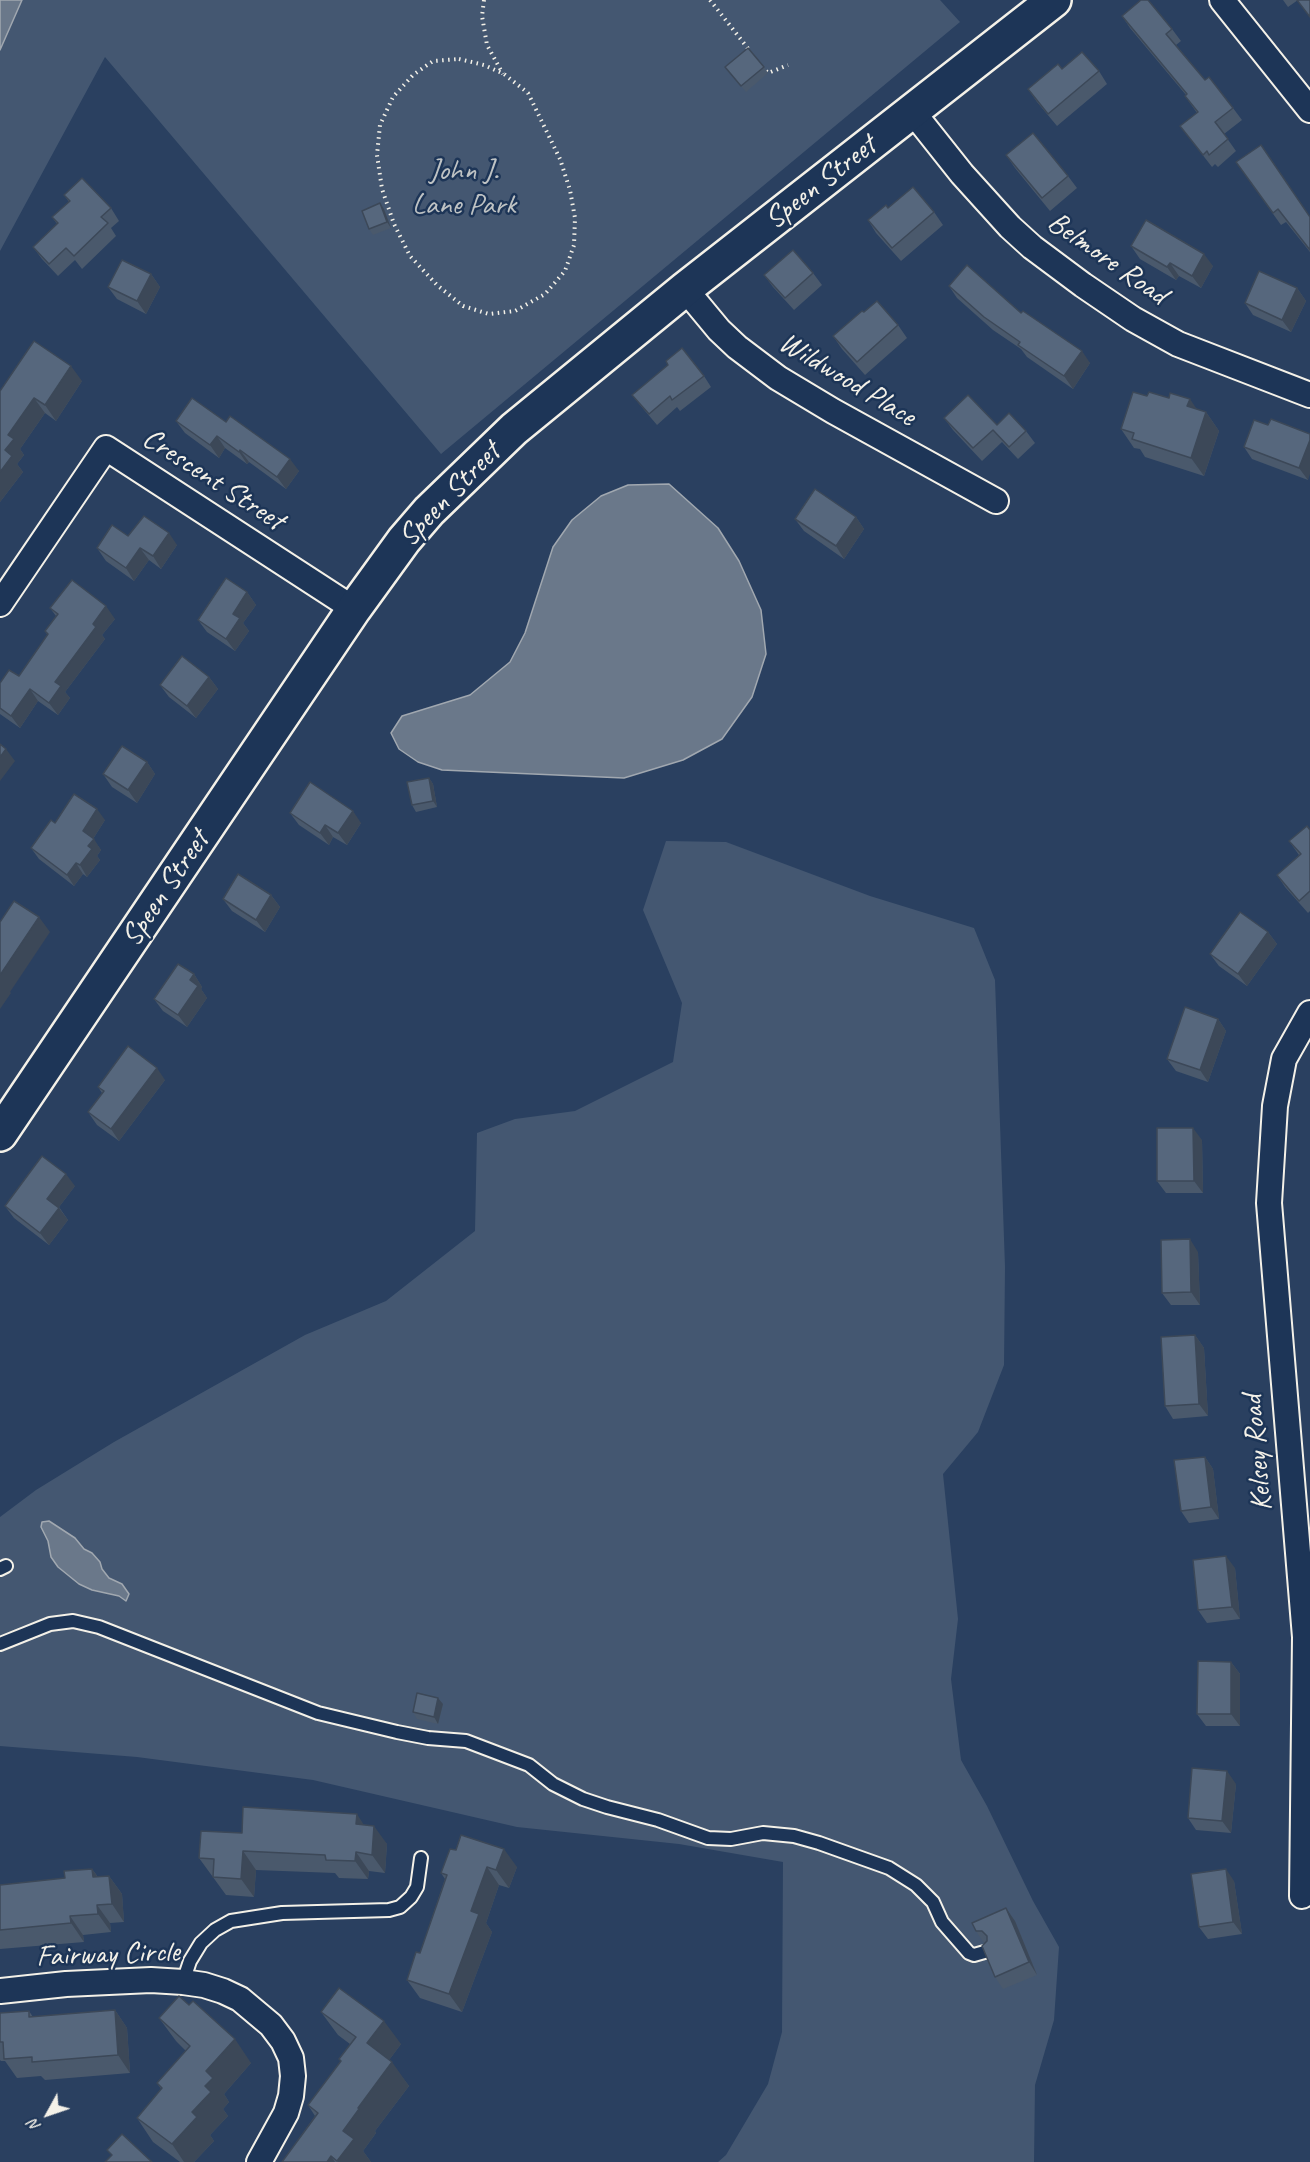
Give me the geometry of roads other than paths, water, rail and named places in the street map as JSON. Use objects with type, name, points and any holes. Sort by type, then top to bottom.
[{"type":"street","name":"Speen Street","points":[[4,1119],[354,609],[404,540],[429,511],[514,429],[685,289],[1054,0]]},
{"type":"street","points":[[1222,0],[1310,110]]},
{"type":"street","name":"Belmore Road","points":[[912,111],[962,174],[1010,227],[1032,247],[1083,285],[1132,319],[1178,344],[1310,394]]},
{"type":"street","name":"Wildwood Place","points":[[685,289],[719,330],[737,347],[778,378],[996,501]]},
{"type":"street","name":"Crescent Street","points":[[0,604],[106,448],[354,609]]},
{"type":"street","name":"Kelsey Road","points":[[1302,1896],[1307,1637],[1269,1203],[1275,1106],[1284,1059],[1310,1013]]},
{"type":"street","name":"Fairway Circle","points":[[0,1991],[107,1981],[183,1982],[224,1991],[256,2011],[283,2041],[291,2058],[293,2076],[286,2114],[259,2162]]},
{"type":"lane","points":[[0,1644],[50,1624],[73,1621],[99,1627],[318,1713],[428,1738],[466,1741],[529,1765],[553,1784],[607,1808],[649,1817],[708,1838],[731,1839],[763,1833],[794,1836],[819,1843],[889,1869],[916,1885],[933,1902],[942,1922],[969,1953],[974,1955],[988,1951]]},
{"type":"lane","points":[[183,1982],[190,1961],[201,1943],[215,1930],[231,1922],[282,1913],[389,1910],[400,1906],[411,1897],[417,1887],[421,1858]]},
{"type":"park label","name":"John J. Lane Park","points":[[464,188]]}]
